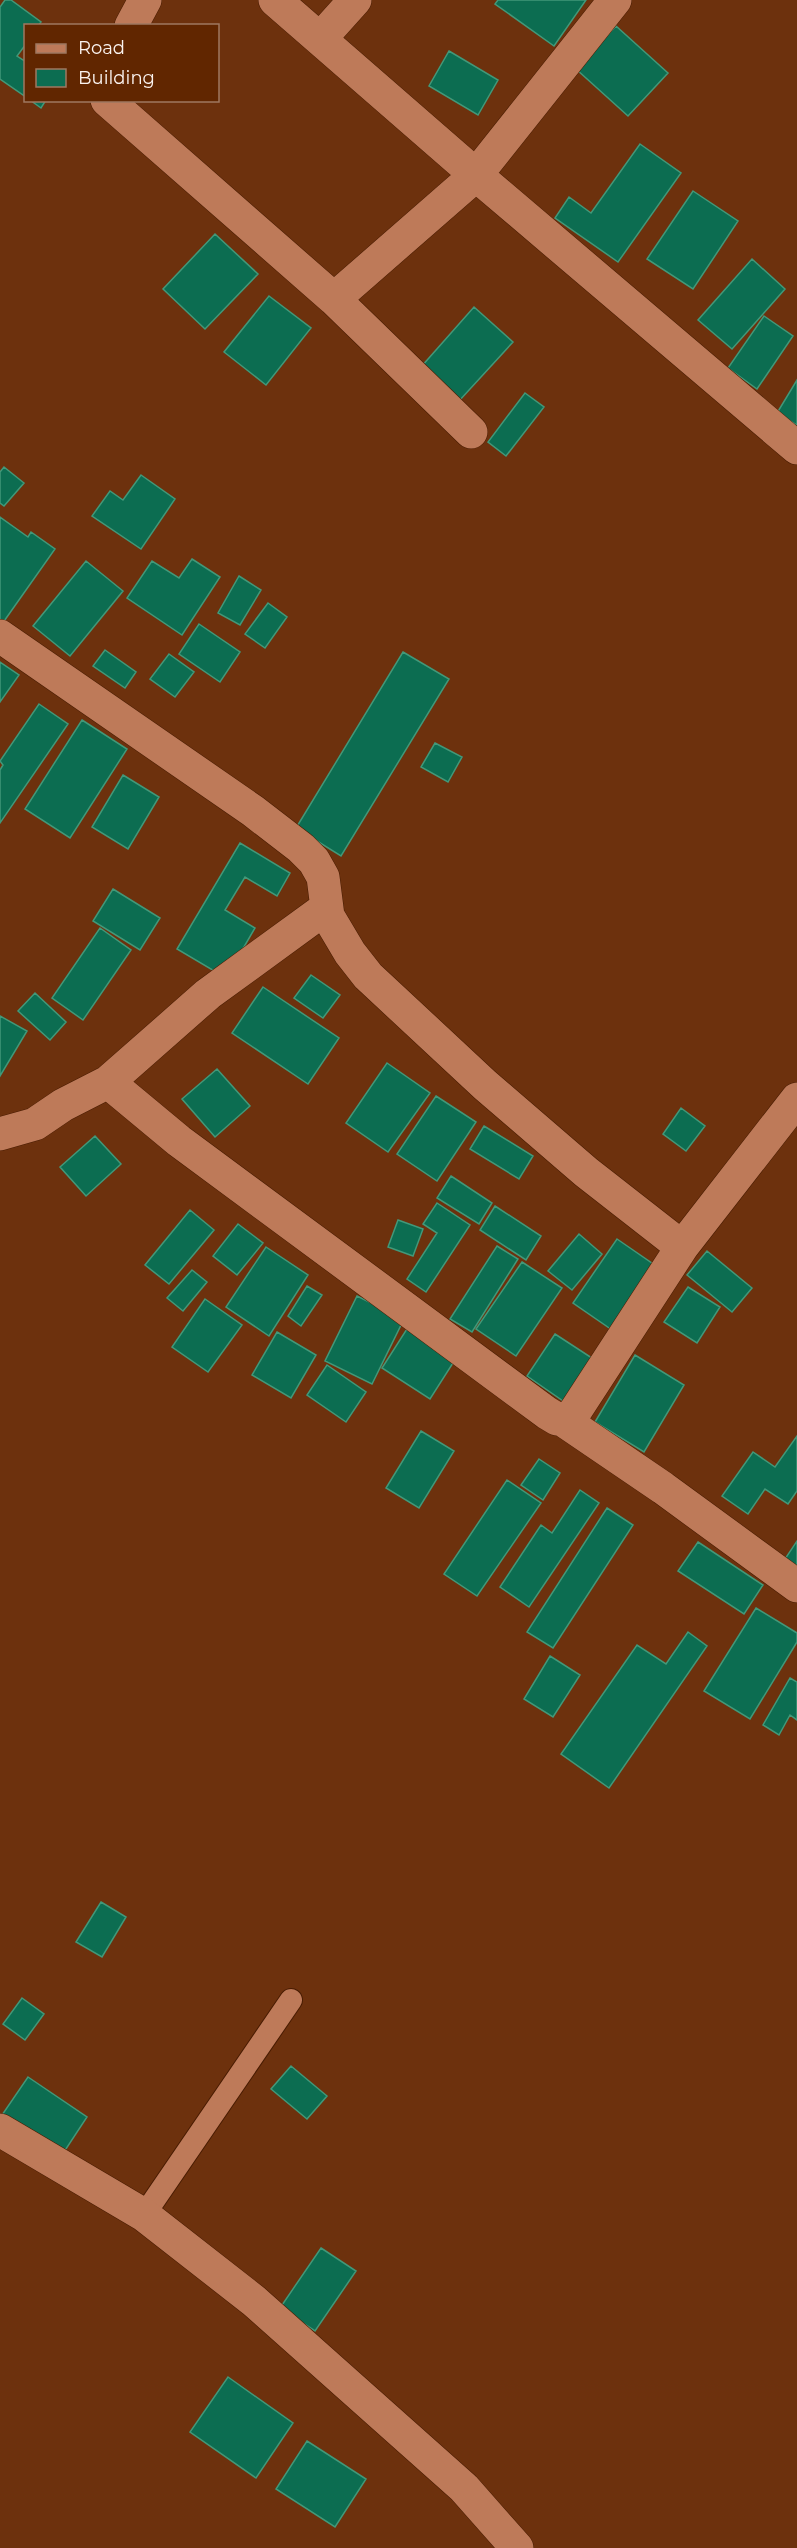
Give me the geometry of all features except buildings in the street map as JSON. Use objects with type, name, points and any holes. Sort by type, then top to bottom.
[{"type":"street","points":[[131,24],[145,0]]},
{"type":"street","points":[[275,0],[476,175],[797,448]]},
{"type":"street","points":[[320,39],[355,0]]},
{"type":"street","points":[[334,299],[476,175],[615,0]]},
{"type":"street","points":[[109,102],[334,299],[471,432]]},
{"type":"street","points":[[0,636],[253,811],[301,848],[314,861],[322,877],[328,916],[350,953],[387,996],[586,1172],[682,1247]]},
{"type":"street","points":[[0,1134],[35,1124],[63,1105],[108,1082],[208,994],[326,909]]},
{"type":"street","points":[[108,1082],[179,1141],[547,1413],[563,1420],[663,1488],[797,1586]]},
{"type":"street","points":[[563,1420],[568,1419],[581,1404],[682,1247],[797,1099]]},
{"type":"street","points":[[0,2130],[144,2215],[262,2309],[464,2488],[517,2548]]},
{"type":"lane","points":[[144,2215],[291,2000]]}]
